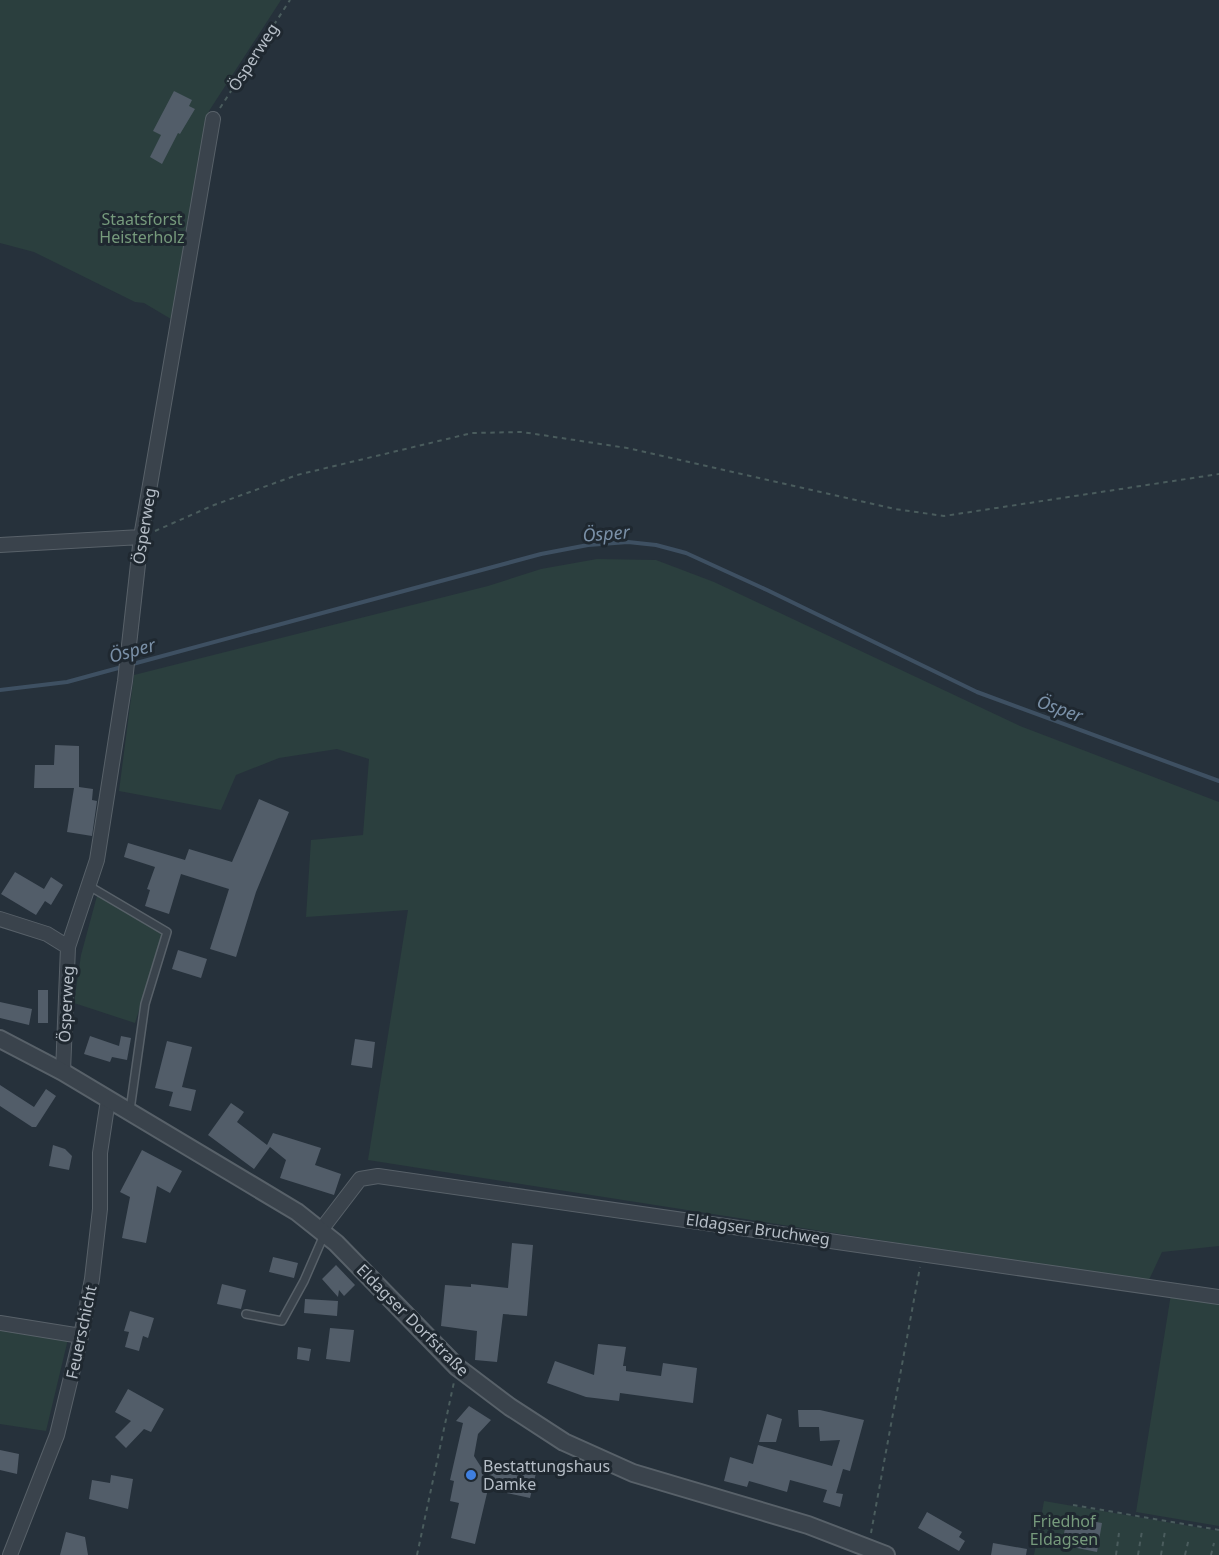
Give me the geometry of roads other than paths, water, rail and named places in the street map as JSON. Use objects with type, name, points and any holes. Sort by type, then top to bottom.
[{"type":"street","name":"Ösperweg","points":[[63,1072],[69,947],[97,860],[125,681],[141,537],[213,119]]},
{"type":"street","points":[[0,544],[141,537]]},
{"type":"street","points":[[0,919],[46,934],[69,947]]},
{"type":"street","name":"Eldagser Dorfstraße","points":[[0,1039],[63,1072],[264,1191],[323,1232],[457,1367],[528,1420],[564,1442],[598,1459],[662,1483],[788,1518],[869,1546],[886,1555]]},
{"type":"street","name":"Feuerschicht","points":[[10,1555],[57,1435],[81,1336],[92,1279],[100,1209],[100,1153],[108,1100]]},
{"type":"street","name":"Eldagser Bruchweg","points":[[323,1232],[360,1179],[378,1176],[923,1252],[1219,1297]]},
{"type":"street","points":[[0,1323],[81,1336]]},
{"type":"lane","points":[[88,885],[167,932],[145,1004],[129,1113]]},
{"type":"lane","points":[[246,1314],[282,1321],[313,1263],[323,1232]]},
{"type":"waterway","name":"Ösper","points":[[129,665],[541,554],[588,545],[628,542],[656,545],[686,553],[977,692],[1219,781]]},
{"type":"waterway","name":"Ösper","points":[[0,690],[67,682],[122,667]]},
{"type":"place","name":"Bestattungshaus Damke","points":[[471,1475]]},
{"type":"park label","name":"Staatsforst Heisterholz","points":[[142,228]]},
{"type":"park label","name":"Friedhof Eldagsen","points":[[1064,1530]]}]
